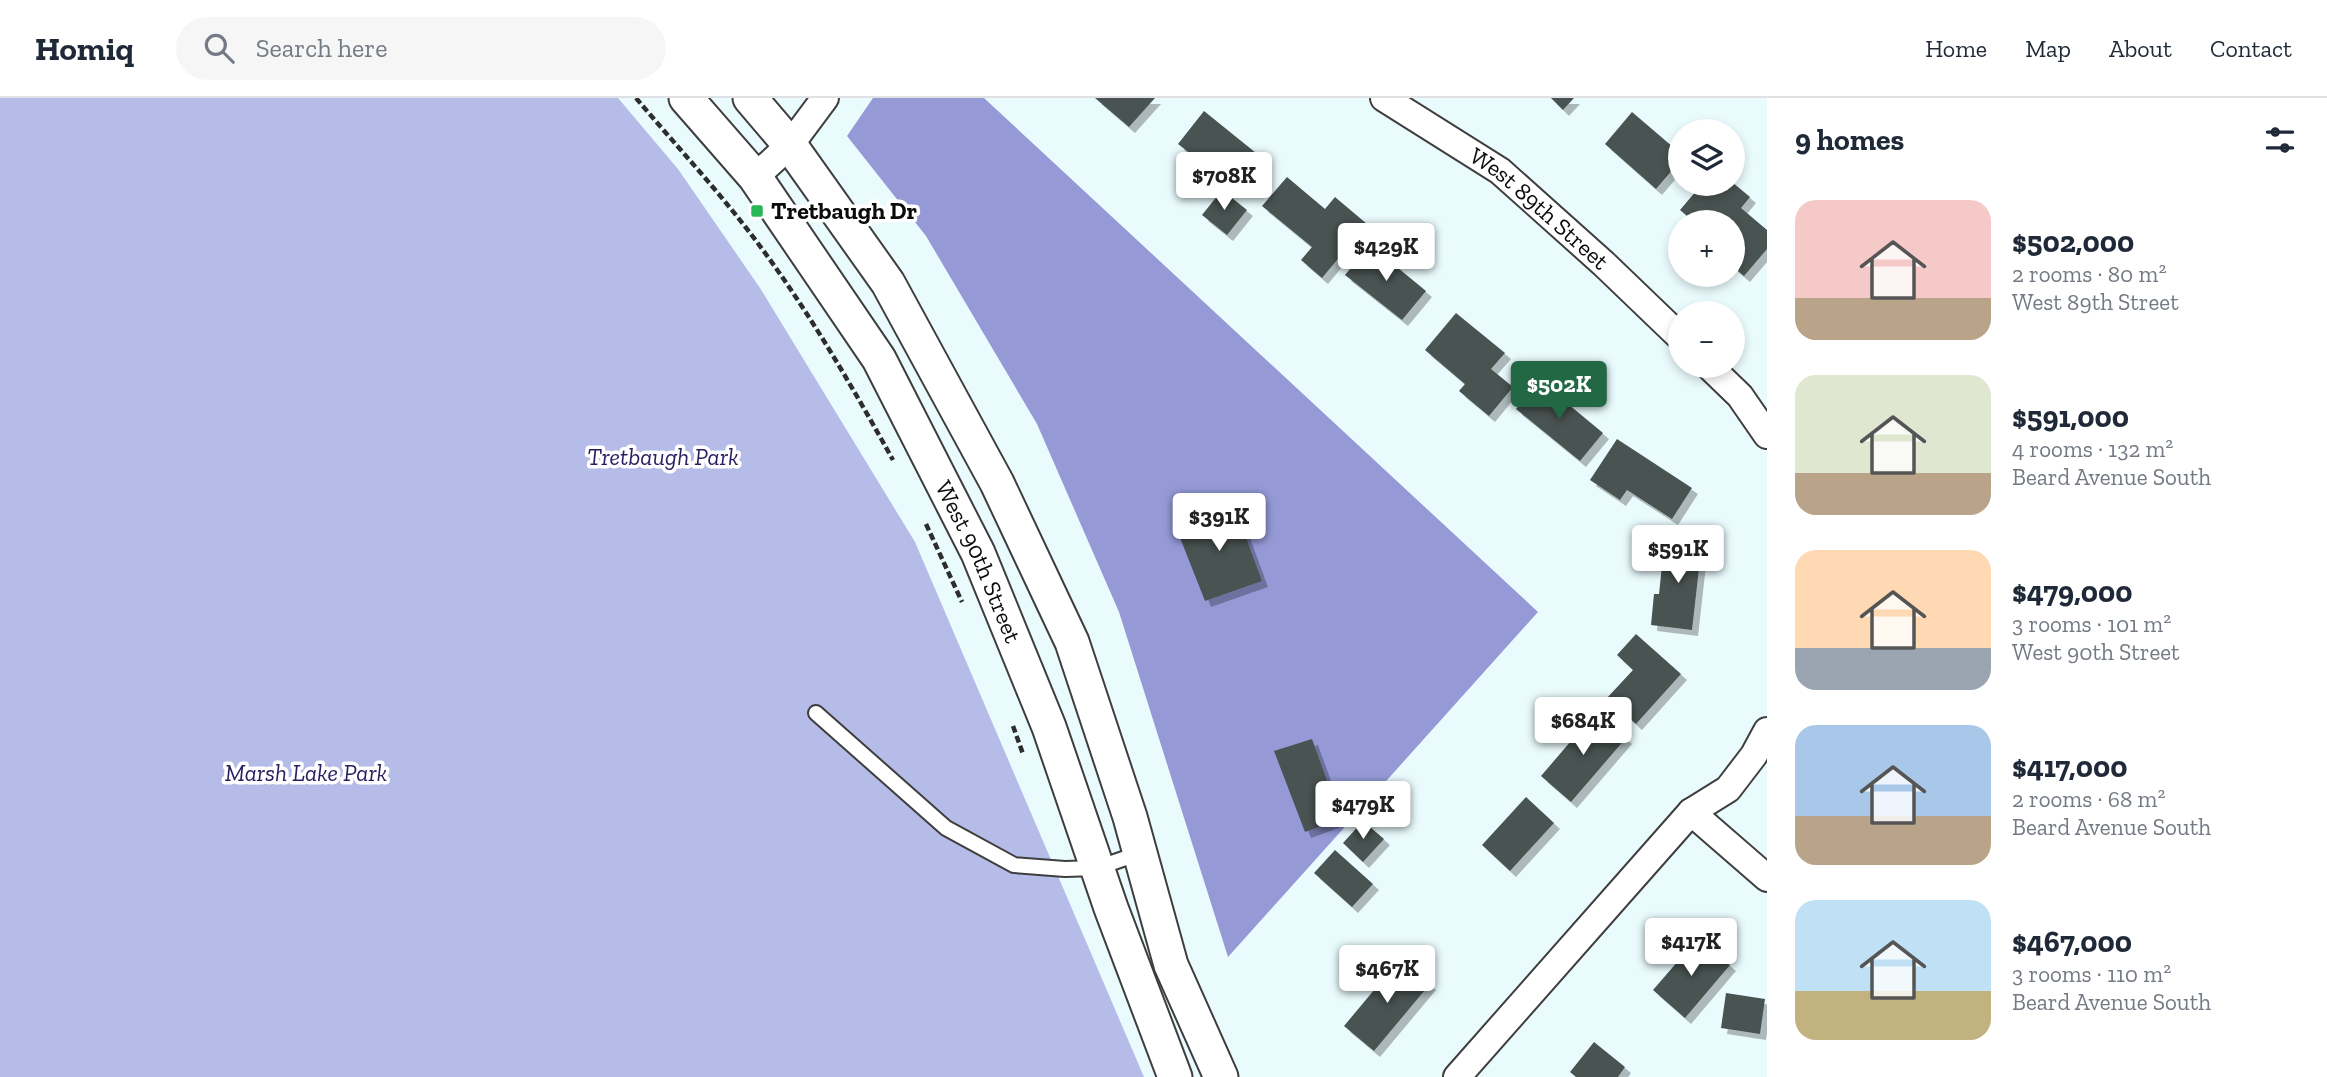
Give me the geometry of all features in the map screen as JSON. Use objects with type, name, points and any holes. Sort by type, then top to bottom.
[{"type":"street","name":"West 90th Street","points":[[685,98],[755,177],[879,359],[978,553],[1049,727],[1097,868],[1175,1077]]},
{"type":"street","name":"West 90th Street","points":[[750,98],[790,145],[888,283],[997,483],[1072,642],[1140,853],[1171,965],[1221,1077]]},
{"type":"street","points":[[755,177],[790,145],[825,98]]},
{"type":"street","name":"West 89th Street","points":[[1384,98],[1421,108],[1500,171],[1668,326]]},
{"type":"street","points":[[1721,378],[1740,396],[1767,435]]},
{"type":"street","points":[[1457,1077],[1691,812],[1728,789],[1755,755],[1767,731]]},
{"type":"street","points":[[1691,812],[1767,878]]},
{"type":"lane","points":[[816,713],[946,828],[1014,865],[1065,869],[1097,868],[1140,853]]},
{"type":"path","points":[[636,98],[747,230],[806,313],[898,468]]},
{"type":"path","points":[[922,515],[963,603]]},
{"type":"path","points":[[1009,718],[1024,756]]},
{"type":"green space","name":"Marsh Lake Park","points":[[0,98],[618,98],[678,169],[760,288],[915,542],[1144,1077],[0,1077]]},
{"type":"shaded area","points":[[873,98],[984,98],[1538,612],[1228,957],[1119,612],[1037,424],[926,236],[847,136]]},
{"type":"building","points":[[1095,98],[1155,98],[1129,127]]},
{"type":"building","points":[[1551,98],[1574,98],[1563,110]]},
{"type":"building","points":[[1204,111],[1256,153],[1231,185],[1178,144]]},
{"type":"building","points":[[1632,112],[1668,143],[1668,175],[1656,189],[1605,144]]},
{"type":"building","points":[[1287,177],[1325,209],[1335,197],[1367,224],[1322,278],[1301,260],[1312,247],[1262,206]]},
{"type":"building","points":[[1222,190],[1247,210],[1227,235],[1202,215]]},
{"type":"building","points":[[1745,193],[1750,197],[1741,208],[1743,210],[1680,210],[1692,196],[1745,196]]},
{"type":"building","points":[[1745,211],[1767,230],[1767,249],[1745,275]]},
{"type":"building","points":[[1370,245],[1426,291],[1402,320],[1345,275]]},
{"type":"building","points":[[1456,313],[1505,353],[1491,369],[1513,387],[1489,416],[1459,391],[1465,384],[1425,350]]},
{"type":"building","points":[[1539,380],[1603,433],[1580,461],[1516,409]]},
{"type":"building","points":[[1617,439],[1692,488],[1672,519],[1627,490],[1620,500],[1590,480]]},
{"type":"building","points":[[1234,505],[1262,581],[1205,601],[1175,525]]},
{"type":"building","points":[[1665,537],[1702,542],[1692,630],[1651,625],[1654,594],[1659,594]]},
{"type":"building","points":[[1636,634],[1681,674],[1636,724],[1607,698],[1633,670],[1617,655]]},
{"type":"building","points":[[1595,713],[1626,738],[1571,802],[1541,776]]},
{"type":"building","points":[[1312,739],[1341,819],[1305,832],[1274,751]]},
{"type":"building","points":[[1526,797],[1554,823],[1510,871],[1482,845]]},
{"type":"building","points":[[1363,821],[1384,839],[1363,862],[1343,843]]},
{"type":"building","points":[[1335,850],[1373,884],[1352,907],[1314,873]]},
{"type":"building","points":[[1698,938],[1730,965],[1685,1018],[1653,990]]},
{"type":"building","points":[[1400,959],[1430,984],[1374,1051],[1344,1026]]},
{"type":"building","points":[[1726,993],[1765,999],[1760,1034],[1721,1028]]},
{"type":"building","points":[[1594,1042],[1625,1067],[1618,1077],[1576,1077],[1570,1072]]},
{"type":"place","name":"Tretbaugh Dr","points":[[757,211]]},
{"type":"park label","name":"Tretbaugh Park","points":[[663,457]]}]
